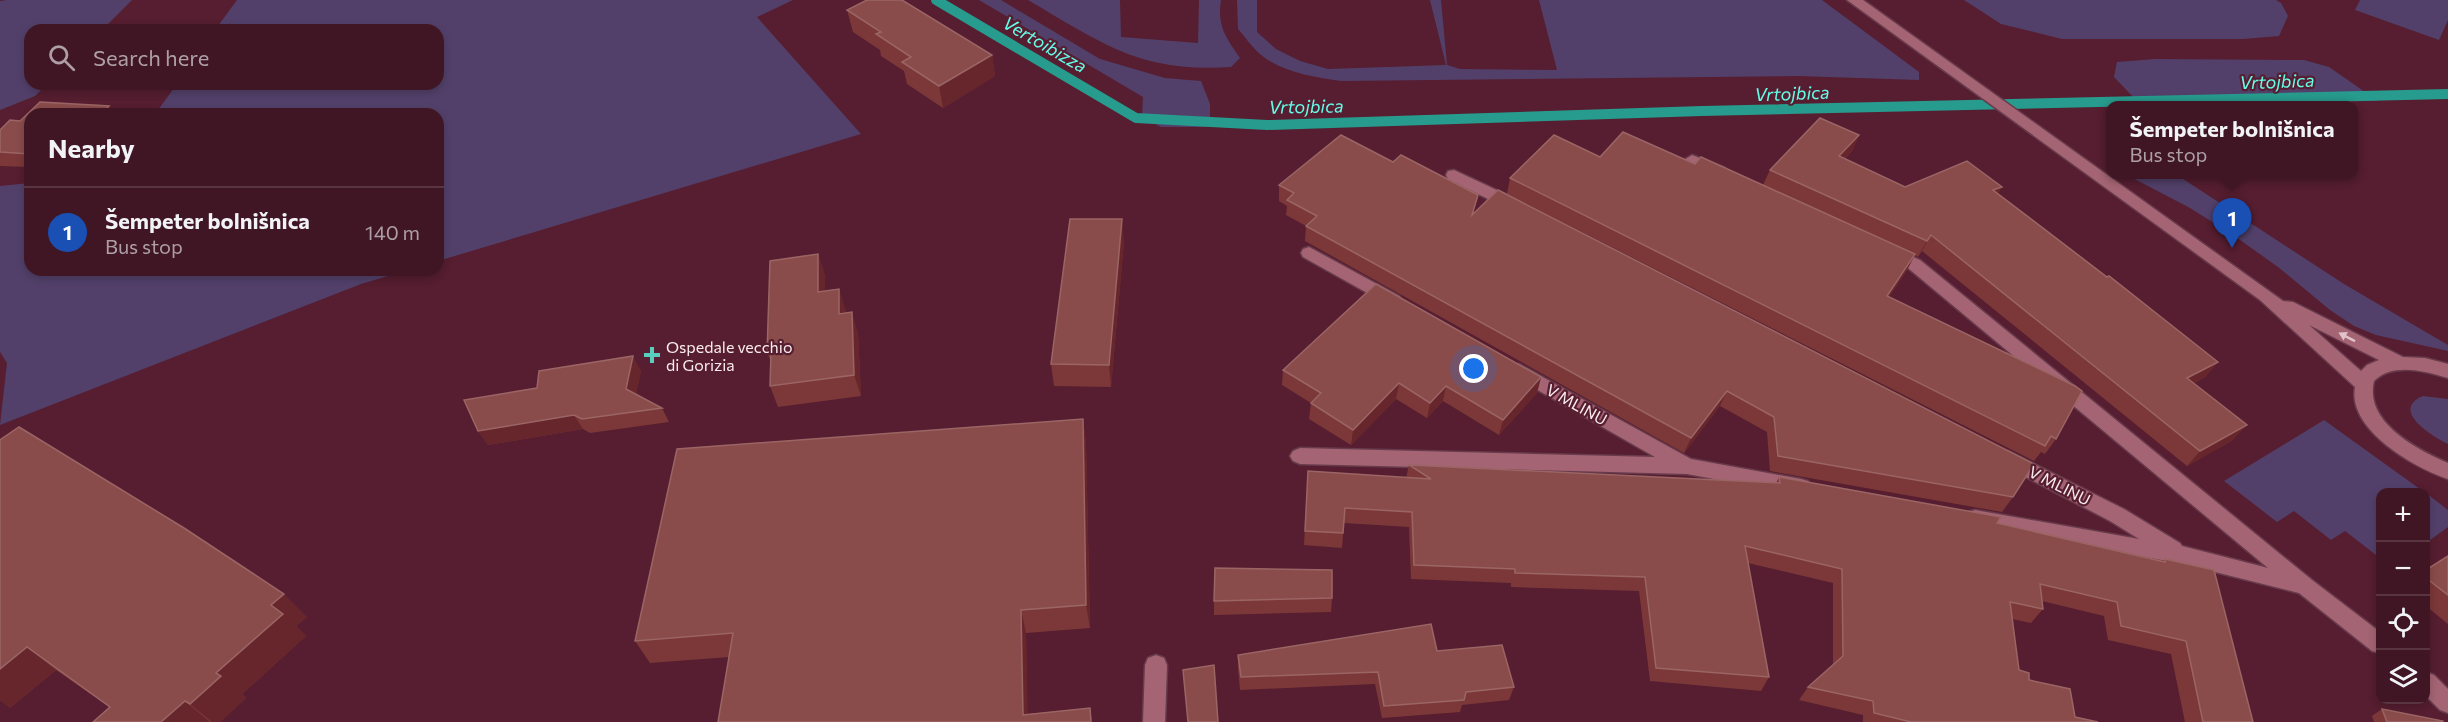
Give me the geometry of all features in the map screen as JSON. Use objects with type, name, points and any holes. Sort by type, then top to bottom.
[{"type":"street","points":[[1854,0],[2266,296],[2363,384]]},
{"type":"street","points":[[1692,160],[1734,180]]},
{"type":"street","points":[[1454,175],[1528,213]]},
{"type":"street","name":"V MLINU","points":[[1872,244],[1914,264],[2376,641]]},
{"type":"street","points":[[1309,253],[1411,311]]},
{"type":"street","points":[[2266,296],[2400,363]]},
{"type":"street","name":"V MLINU","points":[[1503,363],[1687,466]]},
{"type":"street","points":[[2448,370],[2418,363],[2400,363],[2376,369],[2367,375],[2363,384],[2362,398],[2369,414],[2402,448],[2448,471]]},
{"type":"street","name":"V MLINU","points":[[1991,450],[2117,514],[2183,555]]},
{"type":"street","name":"V MLINU","points":[[1300,456],[1687,466],[1817,489]]},
{"type":"street","name":"V MLINU","points":[[1958,515],[2183,555],[2305,585]]},
{"type":"street","points":[[1154,722],[1156,665]]},
{"type":"street","points":[[2430,686],[2448,703]]},
{"type":"shaded area","points":[[132,0],[108,24],[24,24],[24,90],[41,90],[35,96],[0,110],[0,1]]},
{"type":"shaded area","points":[[237,0],[793,0],[757,17],[861,134],[444,259],[444,108],[159,108],[173,90],[444,90],[444,24],[219,24]]},
{"type":"shaded area","points":[[979,0],[1001,0],[1100,59],[1165,78],[1201,81],[1210,104],[1210,127],[1161,127],[1142,117],[1143,97]]},
{"type":"shaded area","points":[[1028,0],[1120,0],[1121,37],[1198,43],[1199,0],[1221,0],[1222,25],[1227,38],[1240,58],[1231,67],[1200,68],[1147,60],[1101,42]]},
{"type":"shaded area","points":[[1237,0],[1257,0],[1257,32],[1276,49],[1300,61],[1328,69],[1446,65],[1430,0],[1441,0],[1447,65],[1460,69],[1557,70],[1539,0],[1822,0],[1919,72],[1919,80],[1798,76],[1341,81],[1288,69],[1260,54],[1238,29]]},
{"type":"shaded area","points":[[1964,0],[2276,0],[2281,3],[2288,16],[2279,36],[2243,39],[2062,39],[2001,24]]},
{"type":"shaded area","points":[[2360,0],[2448,0],[2448,20],[2439,40],[2355,10]]},
{"type":"shaded area","points":[[2155,59],[2304,60],[2329,67],[2378,101],[2137,101],[2114,77],[2117,62]]},
{"type":"shaded area","points":[[2135,179],[2183,179],[2344,284],[2448,345],[2448,351],[2376,335],[2354,326],[2330,310],[2278,267],[2190,208]]},
{"type":"shaded area","points":[[24,184],[24,276],[388,276],[361,284],[0,425],[7,363],[0,352],[0,186]]},
{"type":"shaded area","points":[[2423,396],[2448,399],[2448,444],[2433,436],[2417,423],[2412,415],[2410,408]]},
{"type":"shaded area","points":[[2324,420],[2418,488],[2376,488],[2376,555],[2345,531],[2331,540],[2294,511],[2277,522],[2224,481]]},
{"type":"shaded area","points":[[2430,496],[2448,510],[2448,527],[2430,540]]},
{"type":"building","points":[[867,0],[902,0],[992,55],[939,86],[902,62],[911,57],[876,34],[881,32],[847,10]]},
{"type":"building","points":[[40,102],[109,106],[107,108],[34,108]]},
{"type":"building","points":[[24,117],[24,154],[0,152],[0,130],[10,120],[20,121]]},
{"type":"building","points":[[1820,118],[1859,135],[1839,156],[1905,187],[1967,161],[2002,187],[1993,190],[2107,277],[2109,276],[2218,362],[2187,378],[2247,425],[2200,451],[1931,235],[1927,241],[1770,170]]},
{"type":"building","points":[[1623,132],[1695,164],[1701,157],[1915,254],[1887,296],[2082,391],[2056,439],[2051,436],[2045,446],[1510,178],[1554,135],[1600,157]]},
{"type":"building","points":[[1341,135],[1393,162],[1401,155],[1478,195],[1472,215],[1498,190],[2034,464],[2013,497],[1778,456],[1774,417],[1727,391],[1691,438],[1306,226],[1317,216],[1287,200],[1294,193],[1279,185]]},
{"type":"building","points":[[1070,219],[1122,219],[1109,365],[1051,364]]},
{"type":"building","points":[[818,254],[818,292],[839,289],[839,314],[852,312],[854,375],[770,386],[771,352],[767,353],[770,261]]},
{"type":"building","points":[[1376,284],[1541,377],[1503,420],[1446,386],[1430,403],[1399,383],[1353,430],[1311,403],[1321,393],[1283,370]]},
{"type":"building","points":[[633,356],[626,389],[662,408],[582,419],[574,415],[478,431],[464,400],[537,388],[539,371]]},
{"type":"building","points":[[1083,419],[1086,605],[1021,610],[1023,715],[1090,708],[1091,722],[718,722],[733,633],[635,641],[677,449]]},
{"type":"building","points":[[19,427],[184,528],[284,594],[271,605],[283,614],[216,673],[221,676],[190,704],[185,701],[161,722],[93,722],[110,707],[27,647],[0,669],[0,440]]},
{"type":"building","points":[[1409,465],[1780,483],[1779,477],[2001,517],[1997,523],[2165,562],[2165,559],[2214,570],[2253,722],[2203,722],[2186,641],[2121,626],[2117,602],[2040,584],[2043,609],[2010,602],[2019,670],[2029,673],[2029,680],[2070,689],[2075,717],[2098,722],[1911,722],[1874,713],[1873,701],[1808,687],[1843,656],[1842,569],[1745,546],[1769,677],[1656,668],[1645,577],[1515,573],[1515,569],[1414,565],[1412,512],[1345,508],[1343,533],[1305,531],[1308,471],[1431,479]]},
{"type":"building","points":[[2448,556],[2448,595],[2430,581],[2430,567]]},
{"type":"building","points":[[1215,568],[1332,570],[1332,598],[1214,601]]},
{"type":"building","points":[[1431,624],[1437,651],[1502,645],[1514,687],[1466,692],[1464,700],[1384,706],[1378,672],[1241,677],[1238,655]]},
{"type":"building","points":[[1214,665],[1218,722],[1188,722],[1183,670]]},
{"type":"building","points":[[2382,709],[2443,721],[2443,722],[2387,722]]},
{"type":"waterway","name":"Vrtojbica","points":[[936,0],[1136,118],[1267,125],[1702,111],[2106,102]]},
{"type":"waterway","name":"Vrtojbica","points":[[2141,101],[2448,94]]},
{"type":"place","name":"Šempeter bolnišnica","points":[[2232,248]]},
{"type":"place","name":"Ospedale vecchio di Gorizia","points":[[652,355]]},
{"type":"water label","name":"Vertoibizza","points":[[1045,44]]}]
